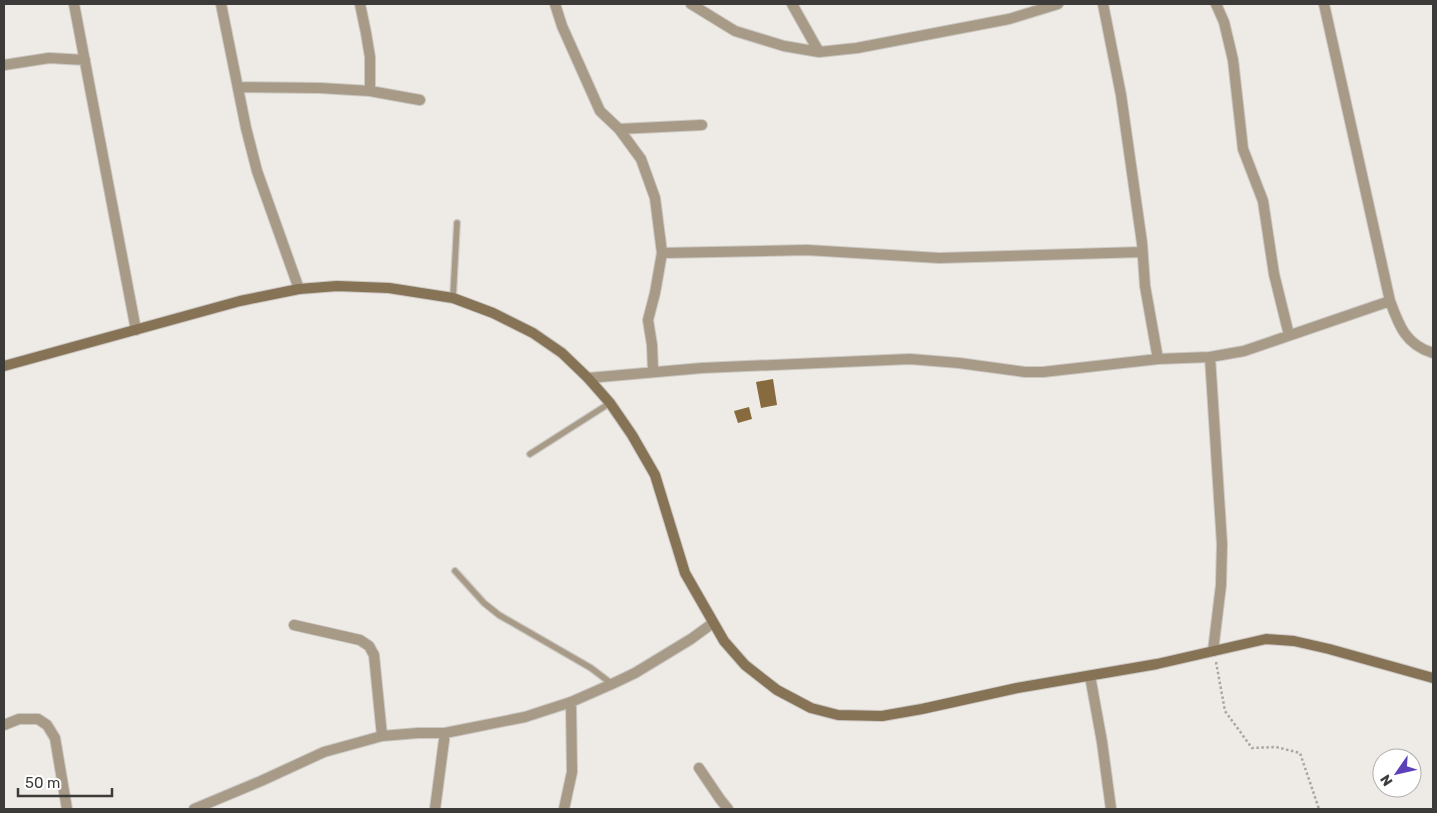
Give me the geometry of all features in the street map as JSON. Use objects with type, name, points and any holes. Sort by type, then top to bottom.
[{"type":"main road","points":[[4,366],[240,301],[299,289],[337,286],[389,288],[453,298],[493,313],[532,333],[562,353],[610,403],[655,474],[685,573],[724,641],[745,665],[777,690],[811,708],[838,716],[882,716],[922,709],[1017,688],[1157,664],[1266,639],[1294,641],[1433,678]]},
{"type":"street","points":[[74,4],[136,330]]},
{"type":"street","points":[[221,4],[246,128],[257,171],[299,289]]},
{"type":"street","points":[[360,4],[370,57],[370,91]]},
{"type":"street","points":[[555,4],[562,26],[600,111],[619,129],[641,159],[655,198],[662,253],[648,320],[652,344],[653,371]]},
{"type":"street","points":[[691,4],[735,30],[784,46],[819,52],[857,48],[1009,19],[1058,4]]},
{"type":"street","points":[[792,4],[819,52]]},
{"type":"street","points":[[1103,4],[1121,95],[1145,286],[1158,359]]},
{"type":"street","points":[[1216,4],[1224,22],[1233,60],[1243,149],[1263,201],[1274,274],[1289,335]]},
{"type":"street","points":[[1324,4],[1390,301],[1397,321],[1404,333],[1422,350],[1433,353]]},
{"type":"street","points":[[4,65],[49,58],[85,60]]},
{"type":"street","points":[[239,87],[370,91],[420,100]]},
{"type":"street","points":[[619,129],[702,125]]},
{"type":"street","points":[[662,253],[807,250],[939,258],[1142,252]]},
{"type":"street","points":[[588,378],[653,371],[910,359],[959,363],[1024,372],[1043,372],[1158,359],[1210,357],[1244,351],[1390,301]]},
{"type":"street","points":[[1210,357],[1222,544],[1221,585],[1213,651]]},
{"type":"street","points":[[194,809],[324,752],[382,736],[418,732],[445,733],[525,717],[571,702],[612,684],[659,658],[713,624]]},
{"type":"street","points":[[294,625],[360,640],[369,646],[374,655],[382,736]]},
{"type":"street","points":[[1090,676],[1102,742],[1111,809]]},
{"type":"street","points":[[564,809],[572,772],[571,702]]},
{"type":"street","points":[[4,725],[19,719],[38,719],[47,726],[55,738],[67,809]]},
{"type":"street","points":[[435,809],[445,733]]},
{"type":"street","points":[[699,768],[728,809]]},
{"type":"lane","points":[[453,298],[457,223]]},
{"type":"lane","points":[[530,454],[610,403]]},
{"type":"lane","points":[[455,571],[484,603],[499,615],[591,668],[612,684]]},
{"type":"path","points":[[1213,651],[1225,711],[1252,748],[1276,747],[1300,753],[1319,809]]},
{"type":"building","points":[[773,379],[777,405],[761,408],[756,382]]},
{"type":"building","points":[[749,407],[752,419],[738,423],[734,411]]}]
